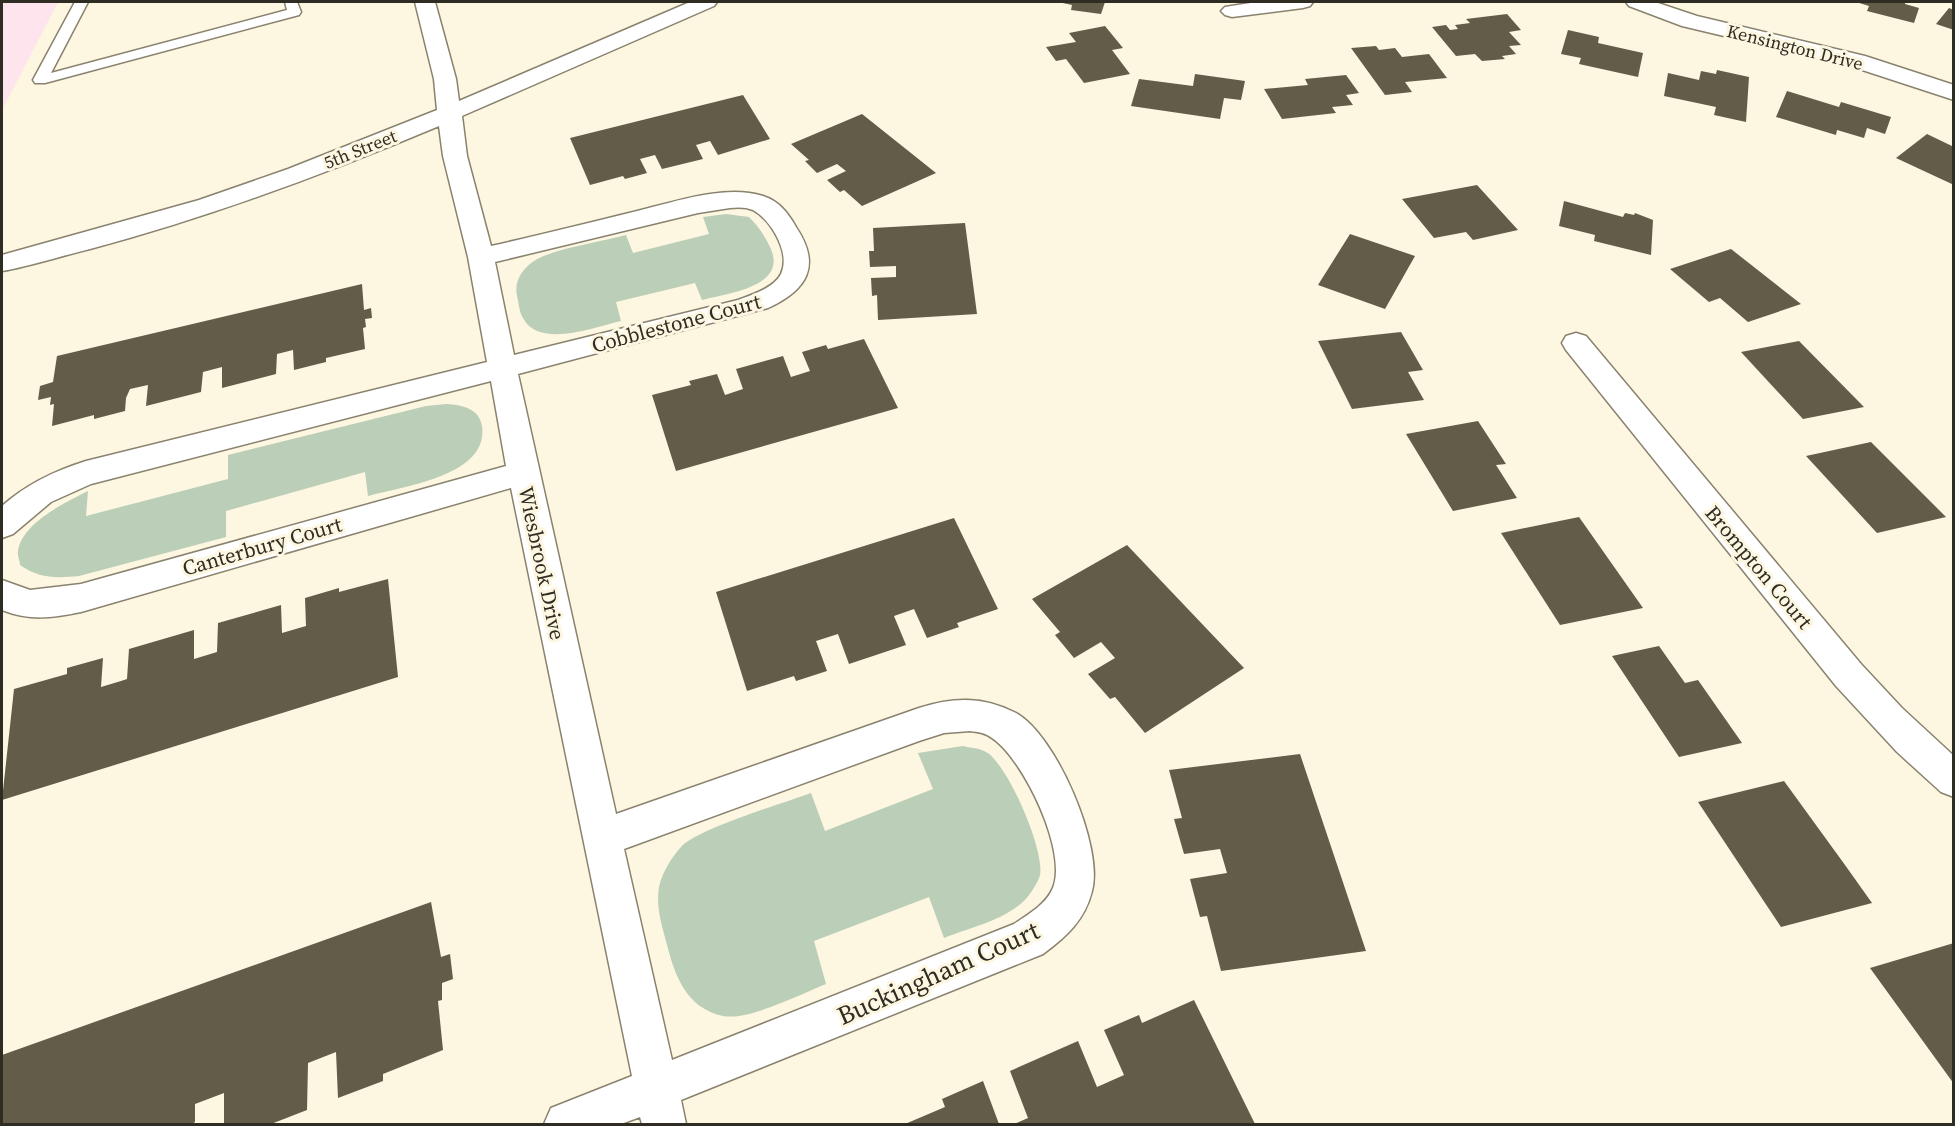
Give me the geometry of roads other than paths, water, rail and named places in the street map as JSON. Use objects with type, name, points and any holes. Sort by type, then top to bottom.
[{"type":"street","name":"Wiesbrook Drive","points":[[424,2],[445,79],[454,156],[481,257],[523,473],[660,1107]]},
{"type":"street","name":"5th Street","points":[[2,263],[94,239],[237,196],[379,142],[707,2]]},
{"type":"street","points":[[1232,10],[1303,2]]},
{"type":"street","name":"Kensington Drive","points":[[1636,2],[1690,21],[1857,61],[1953,93]]},
{"type":"street","name":"Cobblestone Court","points":[[481,257],[720,200],[742,200],[762,205],[787,231],[796,248],[798,266],[790,283],[771,297],[745,307],[502,367]]},
{"type":"street","name":"Brompton Court","points":[[1576,343],[1676,468],[1862,690],[1937,767],[1953,780]]},
{"type":"street","points":[[2,525],[21,505],[53,485],[86,473],[502,367]]},
{"type":"street","name":"Canterbury Court","points":[[2,594],[9,600],[40,606],[81,598],[523,473]]},
{"type":"street","name":"Buckingham Court","points":[[567,1125],[660,1107],[1028,939],[1057,919],[1073,891],[1075,860],[1067,827],[1050,787],[1029,751],[1007,727],[978,716],[946,716],[911,727],[602,838]]},
{"type":"lane","points":[[81,2],[40,80],[294,12],[291,2]]}]
